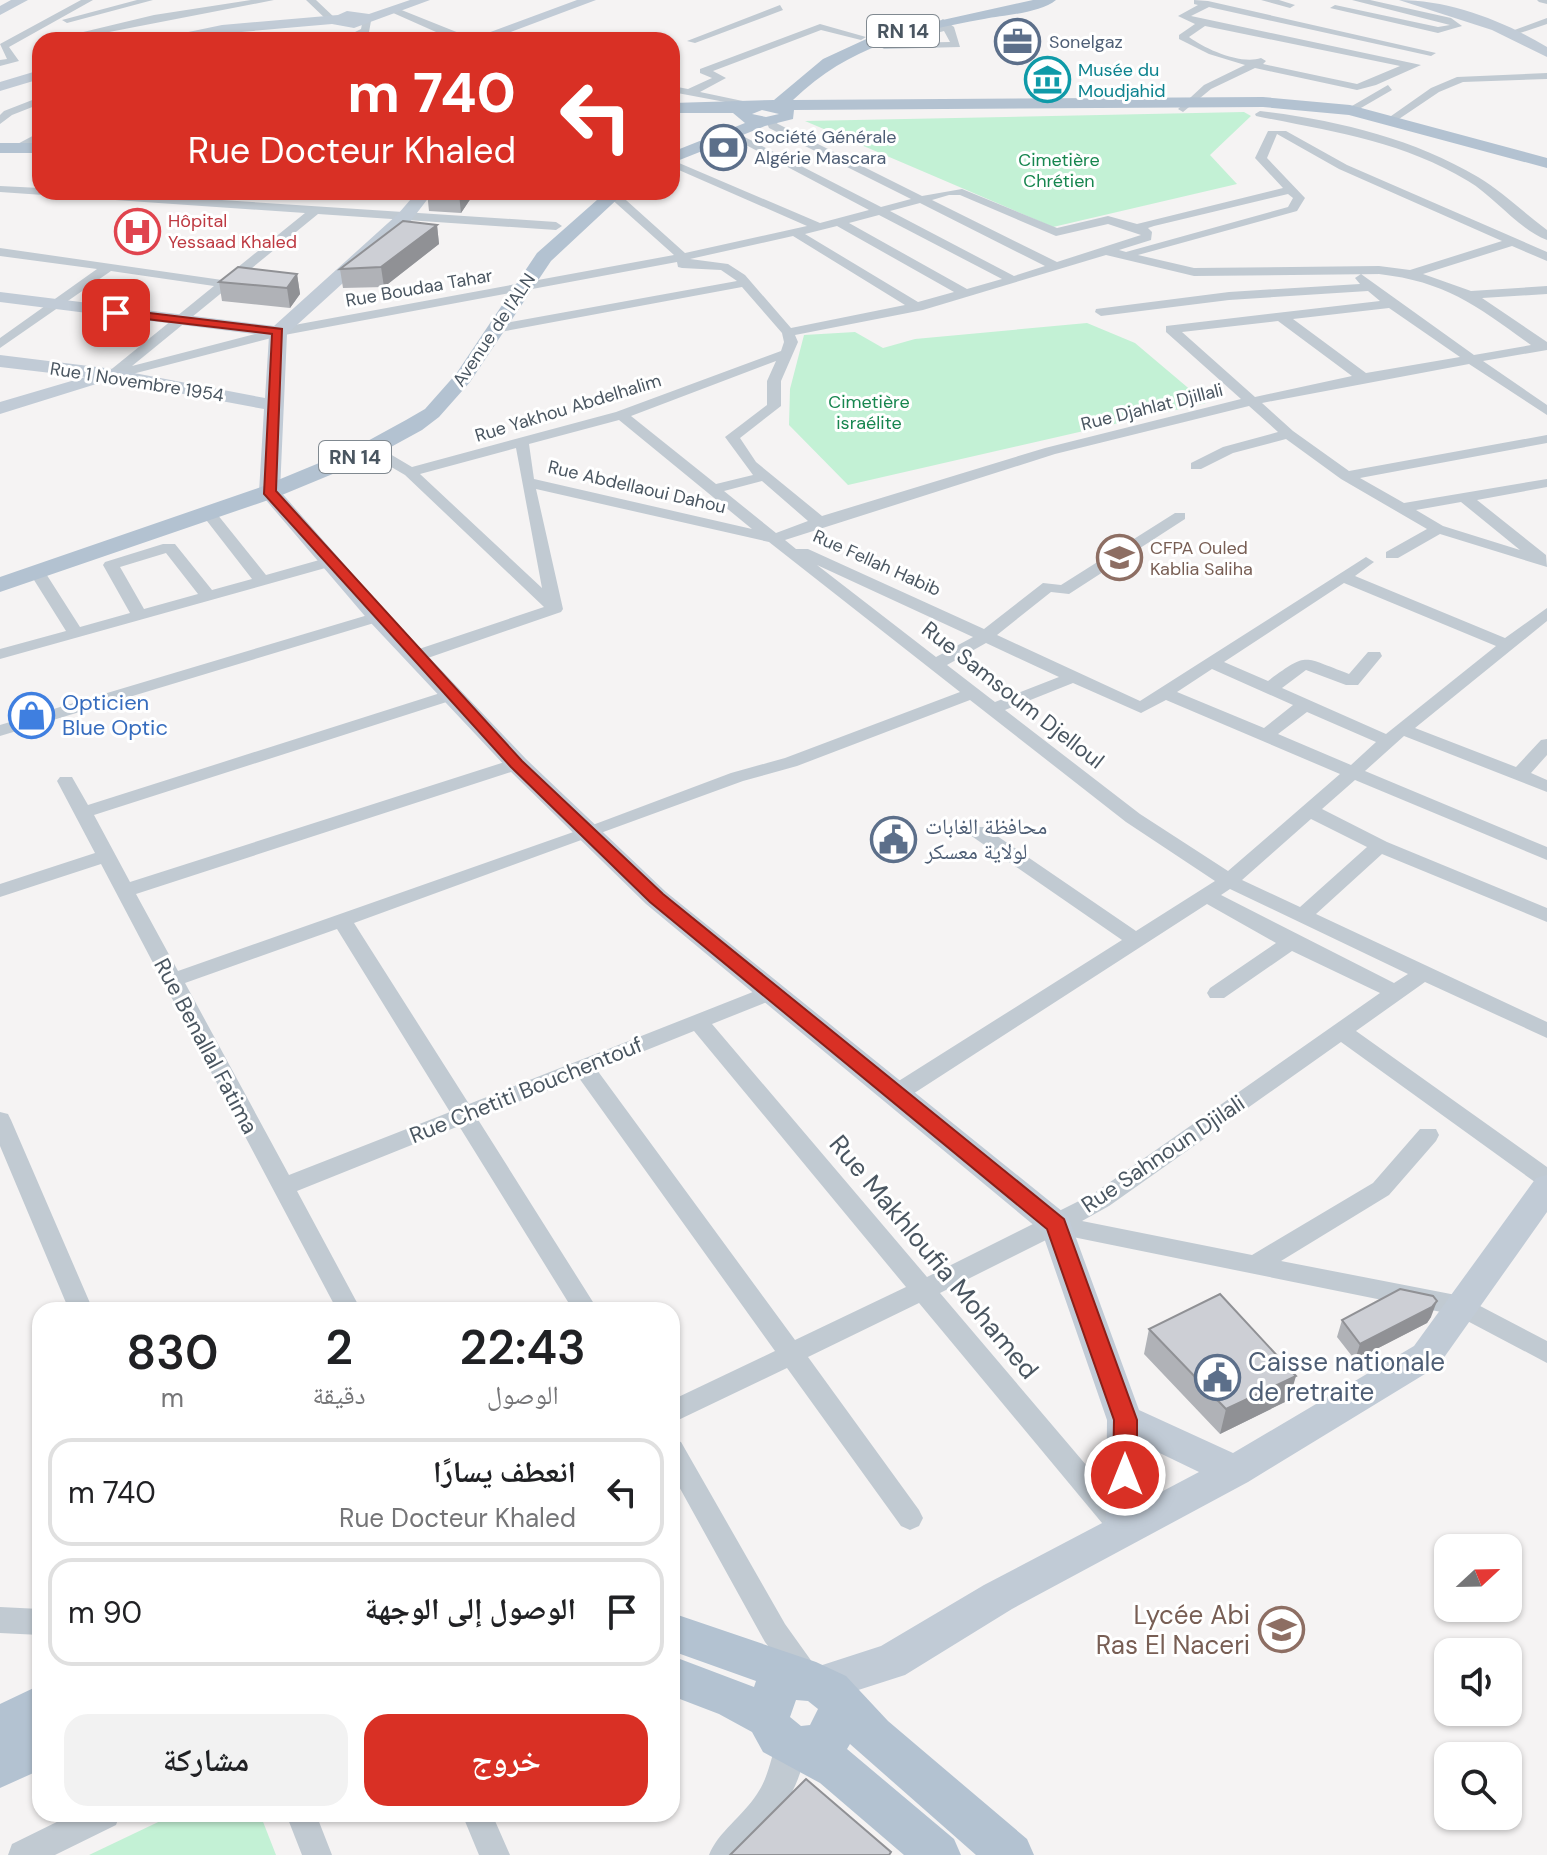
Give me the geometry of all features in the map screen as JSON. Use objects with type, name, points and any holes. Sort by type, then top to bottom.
[{"type":"main road","name":"RN 14","points":[[680,145],[762,113],[822,53],[861,37],[909,23],[1024,0]]},
{"type":"main road","name":"RN 14","points":[[680,156],[731,133],[823,65],[848,51],[895,33],[946,25],[1049,0]]},
{"type":"main road","points":[[680,111],[762,113],[1263,102],[1350,110],[1547,166]]},
{"type":"main road","points":[[1185,106],[1297,114],[1380,125],[1547,166]]},
{"type":"main road","points":[[5,150],[32,148]]},
{"type":"main road","points":[[5,150],[32,154]]},
{"type":"main road","name":"Avenue de l'ALN","points":[[0,585],[208,512],[367,439],[411,410],[436,382],[527,255],[556,226],[591,200]]},
{"type":"main road","name":"Avenue de l'ALN","points":[[0,570],[361,454],[432,413],[500,328],[523,287],[555,245],[595,200]]},
{"type":"main road","points":[[680,1635],[826,1695]]},
{"type":"main road","points":[[680,1679],[733,1699],[854,1780],[938,1855]]},
{"type":"main road","points":[[787,1737],[772,1695],[791,1680],[826,1695],[1011,1855]]},
{"type":"main road","points":[[787,1737],[825,1741],[826,1695]]},
{"type":"main road","points":[[0,1726],[32,1710]]},
{"type":"main road","points":[[0,1766],[32,1751]]},
{"type":"street","points":[[0,11],[21,0]]},
{"type":"street","points":[[41,32],[88,0]]},
{"type":"street","points":[[50,32],[132,2],[148,0]]},
{"type":"street","points":[[91,32],[221,0],[233,6]]},
{"type":"street","points":[[132,2],[153,17],[269,0]]},
{"type":"street","points":[[311,0],[340,22]]},
{"type":"street","points":[[353,32],[365,21],[405,0]]},
{"type":"street","points":[[204,32],[365,21],[423,0]]},
{"type":"street","points":[[499,32],[589,0]]},
{"type":"street","points":[[1189,0],[1431,53]]},
{"type":"street","points":[[1266,0],[1290,5]]},
{"type":"street","points":[[1335,8],[1438,30],[1457,26],[1451,21],[1357,0]]},
{"type":"street","points":[[1406,0],[1514,32],[1547,53]]},
{"type":"street","points":[[1324,3],[1431,53]]},
{"type":"street","points":[[1208,4],[1183,16],[1204,23],[1416,65]]},
{"type":"street","points":[[394,10],[449,32]]},
{"type":"street","points":[[692,41],[768,13],[781,12]]},
{"type":"street","points":[[794,20],[861,37]]},
{"type":"street","points":[[1514,32],[1547,21]]},
{"type":"street","points":[[252,32],[340,22]]},
{"type":"street","points":[[744,23],[756,26]]},
{"type":"street","points":[[1204,23],[1182,37],[1186,42],[1357,87],[1372,85],[1406,66],[1416,65],[1431,53]]},
{"type":"street","points":[[1363,38],[1367,23]]},
{"type":"street","points":[[946,25],[957,45],[884,46],[911,35],[946,25]]},
{"type":"street","points":[[691,92],[721,78],[704,71],[820,27]]},
{"type":"street","points":[[768,30],[793,37]]},
{"type":"street","points":[[0,31],[31,39]]},
{"type":"street","points":[[0,63],[14,61],[1,46],[31,39]]},
{"type":"street","points":[[1185,106],[1272,56]]},
{"type":"street","points":[[1350,110],[1419,69],[1416,65]]},
{"type":"street","points":[[1389,121],[1446,83],[1461,79],[1547,76]]},
{"type":"street","points":[[0,87],[32,78]]},
{"type":"street","points":[[680,90],[762,113],[773,126],[1055,266]]},
{"type":"street","points":[[3,116],[32,103]]},
{"type":"street","points":[[1256,111],[1276,130],[1343,167],[1547,257]]},
{"type":"street","points":[[3,116],[32,114]]},
{"type":"street","points":[[1124,255],[1272,218],[1293,209],[1299,198],[1261,158],[1276,130],[1297,114],[1446,164],[1485,187],[1547,236]]},
{"type":"street","points":[[731,133],[1013,280]]},
{"type":"street","points":[[5,150],[32,138]]},
{"type":"street","points":[[680,164],[819,227]]},
{"type":"street","points":[[0,189],[32,191]]},
{"type":"street","points":[[788,332],[918,307],[966,294],[1100,253],[1143,232],[1293,189]]},
{"type":"street","points":[[684,260],[962,192],[1069,240]]},
{"type":"street","points":[[160,200],[556,226]]},
{"type":"street","points":[[419,200],[404,218],[278,332],[269,485],[378,617],[517,764],[656,898],[1056,1225],[1461,1306],[1547,1353]]},
{"type":"street","points":[[610,200],[684,260],[724,267],[746,283],[788,332],[791,342],[783,354],[774,381],[774,406],[732,437],[739,451],[819,522]]},
{"type":"street","points":[[0,408],[113,375],[314,211]]},
{"type":"street","points":[[1056,232],[1108,220],[1143,232]]},
{"type":"street","points":[[839,222],[966,294]]},
{"type":"street","points":[[1479,227],[1531,224]]},
{"type":"street","points":[[794,232],[918,307]]},
{"type":"street","points":[[1411,274],[1512,242]]},
{"type":"street","points":[[1082,247],[1194,272],[1352,270],[1411,274],[1470,295],[1544,346]]},
{"type":"street","points":[[0,252],[226,284]]},
{"type":"street","name":"Rue Boudaa Tahar","points":[[113,375],[278,332],[684,260]]},
{"type":"street","points":[[0,344],[109,267]]},
{"type":"street","points":[[1352,270],[1391,304],[1547,411]]},
{"type":"street","points":[[500,328],[746,283]]},
{"type":"street","points":[[1101,312],[1229,296],[1371,287]]},
{"type":"street","points":[[1470,295],[1545,292]]},
{"type":"street","points":[[0,297],[278,332]]},
{"type":"street","points":[[1391,304],[1171,329],[1288,434],[1346,476],[1438,529],[1546,564]]},
{"type":"street","points":[[1279,315],[1363,378]]},
{"type":"street","name":"Rue Djahlat Djillali","points":[[774,539],[819,522],[1050,451],[1253,401],[1544,346]]},
{"type":"street","name":"Rue Yakhou Abdelhalim","points":[[410,472],[621,415],[783,354]]},
{"type":"street","name":"Rue 1 Novembre 1954","points":[[0,361],[113,375],[273,405]]},
{"type":"street","points":[[1520,392],[1547,387]]},
{"type":"street","name":"Rue Fellah Habib","points":[[621,415],[774,539],[1141,708],[1165,693]]},
{"type":"street","points":[[1196,466],[1228,450],[1288,434]]},
{"type":"street","points":[[1346,476],[1547,439]]},
{"type":"street","points":[[522,442],[527,482]]},
{"type":"street","points":[[361,454],[385,457],[410,472],[555,609],[416,656]]},
{"type":"street","points":[[712,490],[765,476]]},
{"type":"street","name":"Rue Abdellaoui Dahou","points":[[555,609],[527,482],[774,539]]},
{"type":"street","points":[[1403,508],[1540,485],[1547,496]]},
{"type":"street","points":[[1465,498],[1546,564]]},
{"type":"street","points":[[208,512],[262,581]]},
{"type":"street","points":[[934,665],[986,636],[1049,586],[1063,591],[1180,516]]},
{"type":"street","points":[[1392,555],[1438,529]]},
{"type":"street","name":"Rue Samsoum Djelloul","points":[[774,539],[990,710],[1133,818],[1229,881],[1547,1031]]},
{"type":"street","points":[[140,616],[111,565],[169,547],[209,597]]},
{"type":"street","points":[[0,654],[330,562]]},
{"type":"street","points":[[1165,693],[1346,578],[1366,562]]},
{"type":"street","points":[[37,572],[75,632]]},
{"type":"street","points":[[1346,578],[1508,645]]},
{"type":"street","points":[[894,1095],[1229,881],[1395,735],[1547,613]]},
{"type":"street","points":[[0,731],[378,617]]},
{"type":"street","points":[[1270,688],[1304,663],[1352,681],[1374,656]]},
{"type":"street","points":[[1212,663],[1306,704],[1547,786]]},
{"type":"street","points":[[990,710],[1071,678]]},
{"type":"street","points":[[1165,693],[1547,854]]},
{"type":"street","points":[[82,813],[453,694]]},
{"type":"street","points":[[170,981],[971,694]]},
{"type":"street","points":[[1266,735],[1306,704]]},
{"type":"street","points":[[1519,775],[1547,744]]},
{"type":"street","points":[[124,891],[517,764]]},
{"type":"street","name":"Rue Benallal Fatima","points":[[66,781],[170,981],[345,1302]]},
{"type":"street","points":[[1311,811],[1380,846],[1547,916]]},
{"type":"street","points":[[977,831],[1134,939]]},
{"type":"street","points":[[1302,916],[1380,846]]},
{"type":"street","points":[[0,891],[105,856]]},
{"type":"street","points":[[1205,895],[1291,942],[1395,992]]},
{"type":"street","points":[[341,919],[581,1302]]},
{"type":"street","points":[[1217,993],[1291,942]]},
{"type":"street","name":"Rue Sahnoun Djilali","points":[[680,1408],[1056,1225],[1101,1200],[1422,974]]},
{"type":"street","name":"Rue Chetiti Bouchentouf","points":[[283,1187],[770,993]]},
{"type":"street","name":"Rue Makhloufia Mohamed","points":[[698,1022],[926,1288],[1125,1529]]},
{"type":"street","points":[[1339,1030],[1547,1179]]},
{"type":"street","points":[[583,1067],[910,1518]]},
{"type":"street","points":[[0,1120],[8,1163],[77,1302]]},
{"type":"street","points":[[1255,1265],[1381,1189],[1428,1135]]},
{"type":"street","points":[[680,1464],[775,1633],[826,1695],[891,1662],[998,1597],[1235,1471],[1426,1356],[1547,1187]]},
{"type":"street","points":[[1056,1225],[1125,1420],[1125,1529]]},
{"type":"street","points":[[1125,1420],[1235,1471]]},
{"type":"street","points":[[0,1620],[32,1622]]},
{"type":"street","points":[[724,1855],[773,1800],[788,1767],[787,1737]]},
{"type":"street","points":[[23,1855],[89,1822]]},
{"type":"street","points":[[304,1822],[317,1855]]},
{"type":"street","points":[[481,1822],[495,1855]]},
{"type":"green space","name":"Cimetière Chrétien","points":[[1244,112],[1251,116],[1210,155],[1237,184],[1053,227],[805,121]]},
{"type":"green space","name":"Cimetière israélite","points":[[1087,323],[1135,343],[1206,403],[848,485],[789,425],[790,389],[804,335],[855,332],[883,348],[915,339]]},
{"type":"green space","points":[[158,1822],[263,1822],[276,1855],[89,1855]]},
{"type":"building","points":[[403,221],[437,225],[381,267],[340,269]]},
{"type":"building","points":[[238,267],[297,274],[287,288],[219,282]]},
{"type":"building","points":[[1400,1289],[1433,1296],[1437,1301],[1432,1307],[1360,1344],[1342,1320]]},
{"type":"building","points":[[1220,1294],[1296,1376],[1226,1409],[1149,1329]]},
{"type":"building","points":[[806,1779],[891,1852],[889,1855],[730,1855]]},
{"type":"place","name":"Sonelgaz","points":[[1018,42]]},
{"type":"place","name":"Musée du Moudjahid","points":[[1047,80]]},
{"type":"place","name":"Société Générale Algérie Mascara","points":[[723,147]]},
{"type":"place","name":"Hôpital Yessaad Khaled","points":[[137,231]]},
{"type":"place","name":"CFPA Ouled Kablia Saliha","points":[[1119,558]]},
{"type":"place","name":"Opticien Blue Optic","points":[[31,715]]},
{"type":"place","name":"محافظة الغابات لولاية معسكر","points":[[894,839]]},
{"type":"place","name":"Caisse nationale de retraite","points":[[1217,1377]]},
{"type":"place","name":"Lycée Abi Ras El Naceri","points":[[1281,1630]]},
{"type":"route","points":[[116,313],[278,332],[269,492],[378,617],[517,764],[656,898],[1056,1225],[1125,1420],[1125,1475]]}]
